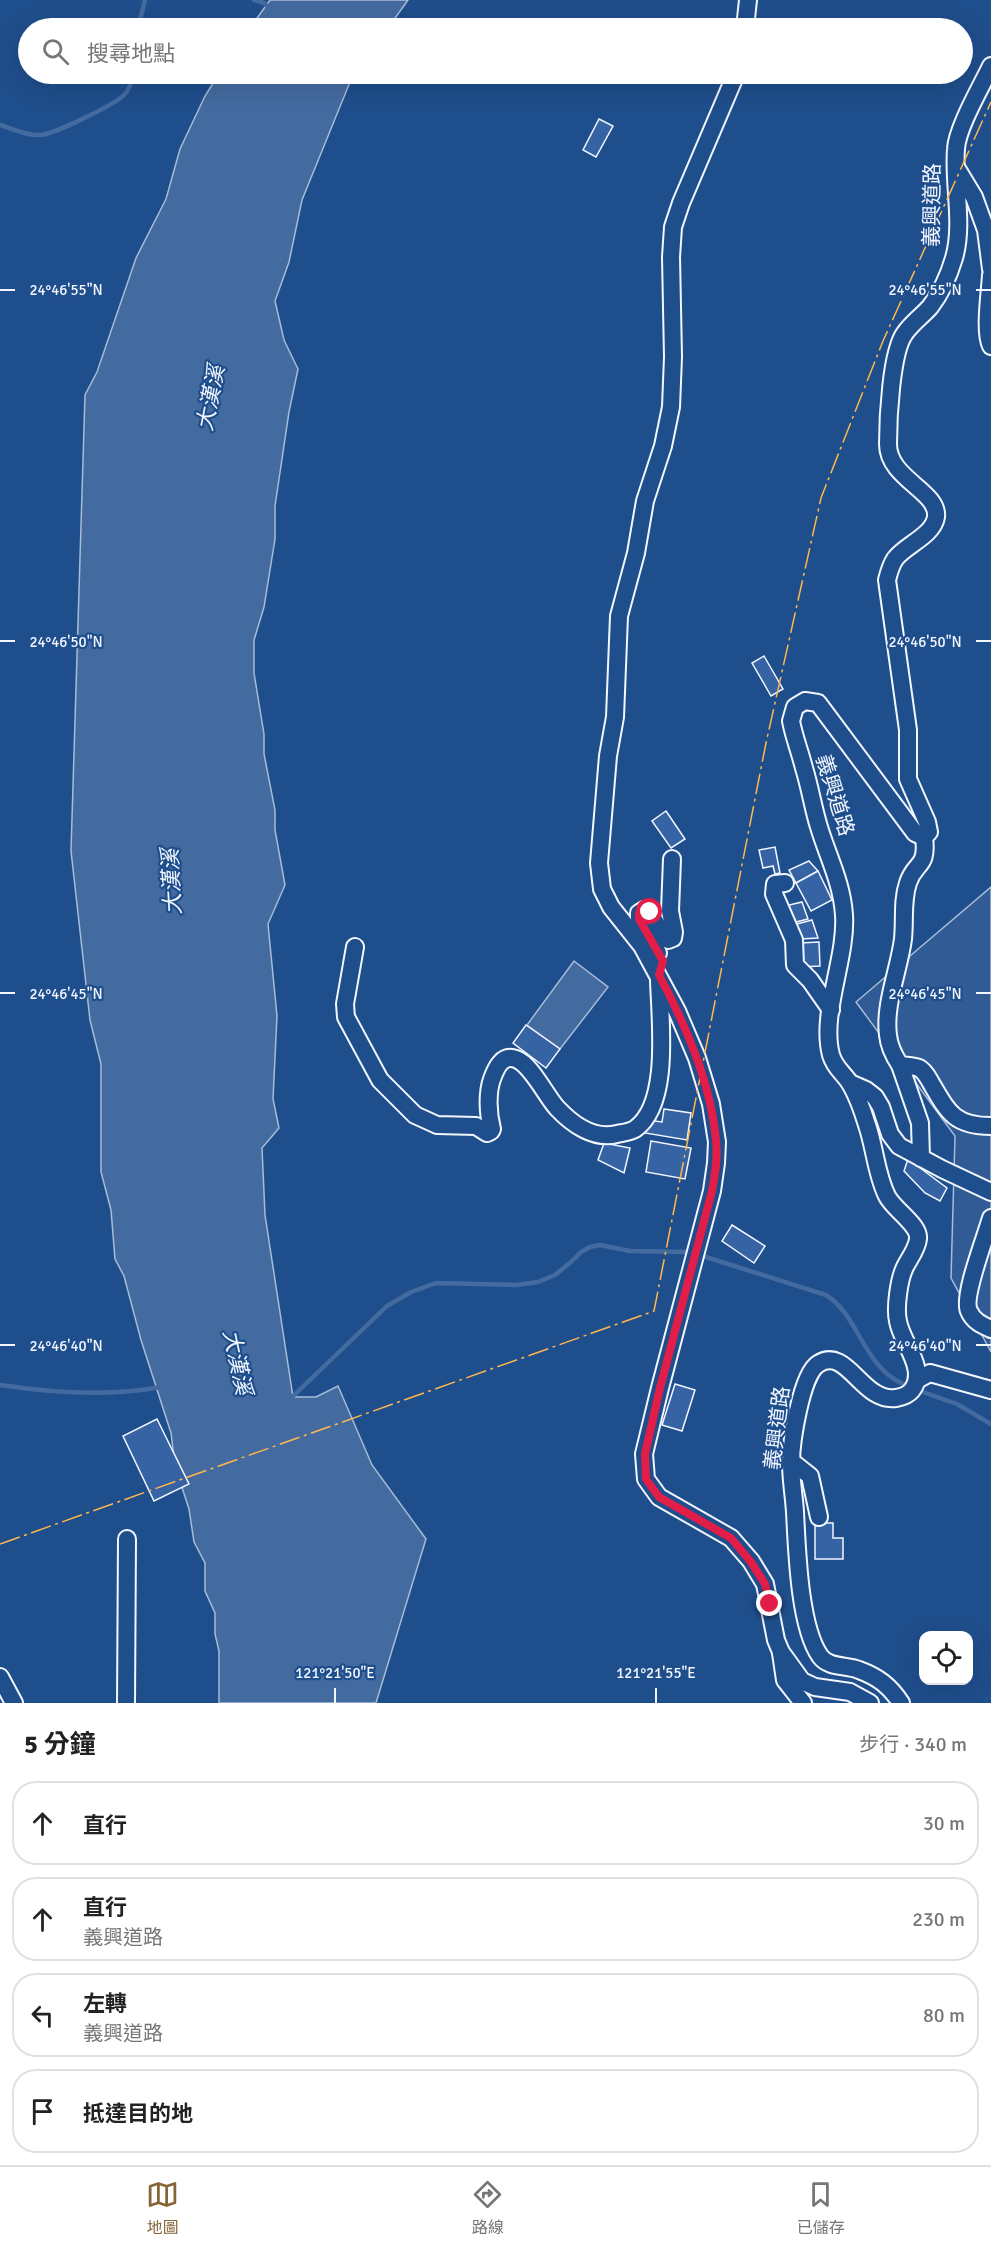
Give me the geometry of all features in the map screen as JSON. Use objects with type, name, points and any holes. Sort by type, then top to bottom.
[{"type":"street","points":[[746,18],[748,0]]},
{"type":"street","name":"義興道路","points":[[902,1703],[890,1687],[875,1676],[855,1668],[832,1665],[821,1659],[813,1642],[802,1595],[791,1461],[795,1428],[806,1378],[818,1364],[833,1361],[847,1367],[871,1392],[884,1398],[899,1398],[910,1393],[917,1380],[914,1362],[897,1317],[899,1287],[903,1270],[918,1240],[917,1230],[895,1208],[887,1196],[877,1168],[868,1127],[850,1083],[836,1069],[830,1053],[831,1010],[845,918],[840,882],[820,829],[791,721],[795,707],[806,701],[818,703],[915,833],[924,837],[929,832],[927,822],[908,779],[908,730],[887,580],[896,557],[930,529],[936,517],[933,505],[893,465],[888,450],[888,430],[897,352],[904,334],[930,306],[946,280],[954,256],[957,223],[956,146],[991,66]]},
{"type":"street","points":[[732,84],[681,202],[673,227],[671,407],[663,446],[645,501],[636,553],[620,616],[615,717],[608,756],[600,871],[602,889],[611,907],[642,946],[677,1011],[700,1067],[711,1104],[717,1142],[716,1163],[702,1235],[647,1443],[646,1479],[659,1497],[731,1538],[751,1562],[765,1584],[776,1641],[781,1652],[802,1681],[815,1687],[850,1692],[870,1703]]},
{"type":"street","points":[[955,166],[974,197],[986,230],[991,269]]},
{"type":"street","points":[[991,275],[988,322],[991,346]]},
{"type":"street","points":[[921,1158],[918,1112],[888,1035],[889,1010],[903,938],[908,881],[922,862],[926,852],[924,837]]},
{"type":"street","points":[[355,947],[345,1004],[346,1017],[380,1080],[415,1115],[437,1125],[476,1126],[487,1133],[491,1131],[489,1087],[498,1065],[504,1059],[514,1058],[524,1063],[557,1108],[579,1127],[596,1133],[613,1135],[634,1129],[648,1113],[657,1094],[662,1050],[659,975],[663,961],[639,919],[639,913],[645,910],[650,912],[663,936],[668,940],[673,938],[670,911],[672,859]]},
{"type":"street","points":[[785,883],[775,884],[774,894],[794,940],[795,965],[810,980],[831,1010]]},
{"type":"street","points":[[900,1065],[918,1068],[925,1074],[949,1113],[961,1122],[991,1126]]},
{"type":"street","points":[[850,1083],[875,1097],[893,1140],[921,1158],[991,1192]]},
{"type":"street","points":[[991,1218],[969,1288],[967,1303],[969,1312],[976,1322],[991,1329]]},
{"type":"street","points":[[917,1380],[924,1375],[936,1374],[991,1390]]},
{"type":"street","points":[[791,1461],[810,1476],[819,1517]]},
{"type":"street","points":[[126,1703],[127,1539]]},
{"type":"street","points":[[781,1652],[785,1680],[803,1703]]},
{"type":"street","points":[[0,1677],[14,1703]]},
{"type":"shaded area","points":[[991,887],[991,1352],[951,1278],[955,1136],[856,1002]]},
{"type":"water","points":[[270,0],[408,0],[395,18],[257,18]]},
{"type":"water","name":"大漢溪","points":[[212,84],[349,84],[302,200],[289,262],[275,301],[284,340],[298,369],[275,506],[275,539],[264,607],[254,640],[254,673],[264,734],[264,754],[275,810],[275,830],[285,885],[268,924],[277,1016],[273,1099],[279,1128],[262,1148],[265,1215],[293,1397],[316,1397],[338,1386],[372,1465],[426,1539],[376,1703],[219,1703],[219,1651],[215,1634],[215,1613],[205,1591],[205,1563],[194,1542],[189,1509],[175,1466],[171,1433],[141,1340],[124,1276],[115,1259],[111,1210],[101,1172],[101,1064],[90,1020],[71,851],[85,395],[97,372],[136,258],[166,199],[180,149]]},
{"type":"water","points":[[574,961],[608,987],[560,1049],[527,1025]]},
{"type":"building","points":[[599,119],[613,126],[596,157],[583,150]]},
{"type":"building","points":[[764,656],[783,689],[771,696],[752,663]]},
{"type":"building","points":[[666,811],[685,839],[671,848],[652,821]]},
{"type":"building","points":[[775,847],[780,873],[775,874],[773,866],[763,868],[759,850]]},
{"type":"building","points":[[809,861],[818,871],[796,883],[789,870]]},
{"type":"building","points":[[818,871],[832,900],[811,911],[796,883]]},
{"type":"building","points":[[802,902],[808,919],[792,923],[785,906]]},
{"type":"building","points":[[812,920],[818,938],[800,939],[793,925]]},
{"type":"building","points":[[819,942],[820,966],[801,967],[800,943]]},
{"type":"building","points":[[526,1025],[560,1049],[546,1068],[513,1043]]},
{"type":"building","points":[[664,1109],[691,1113],[687,1140],[645,1133],[647,1120],[662,1122]]},
{"type":"building","points":[[651,1141],[691,1148],[685,1179],[646,1172]]},
{"type":"building","points":[[604,1143],[630,1148],[624,1173],[598,1160]]},
{"type":"building","points":[[908,1159],[947,1188],[940,1201],[925,1193],[904,1171]]},
{"type":"building","points":[[732,1225],[765,1246],[754,1263],[722,1241]]},
{"type":"building","points":[[675,1384],[695,1390],[682,1431],[662,1425]]},
{"type":"building","points":[[157,1419],[189,1484],[154,1501],[123,1436]]},
{"type":"building","points":[[815,1523],[833,1523],[833,1538],[843,1538],[843,1559],[815,1559]]},
{"type":"waterway","points":[[140,18],[145,0]]},
{"type":"waterway","points":[[254,0],[264,3],[270,9]]},
{"type":"waterway","points":[[0,125],[36,135],[58,130],[118,100],[128,90],[130,84]]},
{"type":"waterway","points":[[289,1400],[387,1306],[411,1292],[436,1283],[516,1285],[538,1282],[555,1275],[581,1252],[600,1245],[630,1251],[690,1252],[826,1295],[850,1320],[868,1351],[882,1369],[891,1377],[910,1387]]},
{"type":"waterway","points":[[0,1385],[80,1393],[121,1392],[161,1387]]},
{"type":"waterway","points":[[917,1390],[957,1404],[991,1424]]},
{"type":"power","points":[[0,1544],[654,1311],[766,743],[821,498],[883,341],[991,102]]},
{"type":"route","points":[[650,912],[645,910],[639,913],[639,919],[663,961],[659,975],[697,1058],[711,1104],[717,1142],[712,1191],[702,1235],[660,1388],[645,1454],[646,1479],[659,1497],[731,1538],[751,1562],[765,1584],[770,1604]]}]
